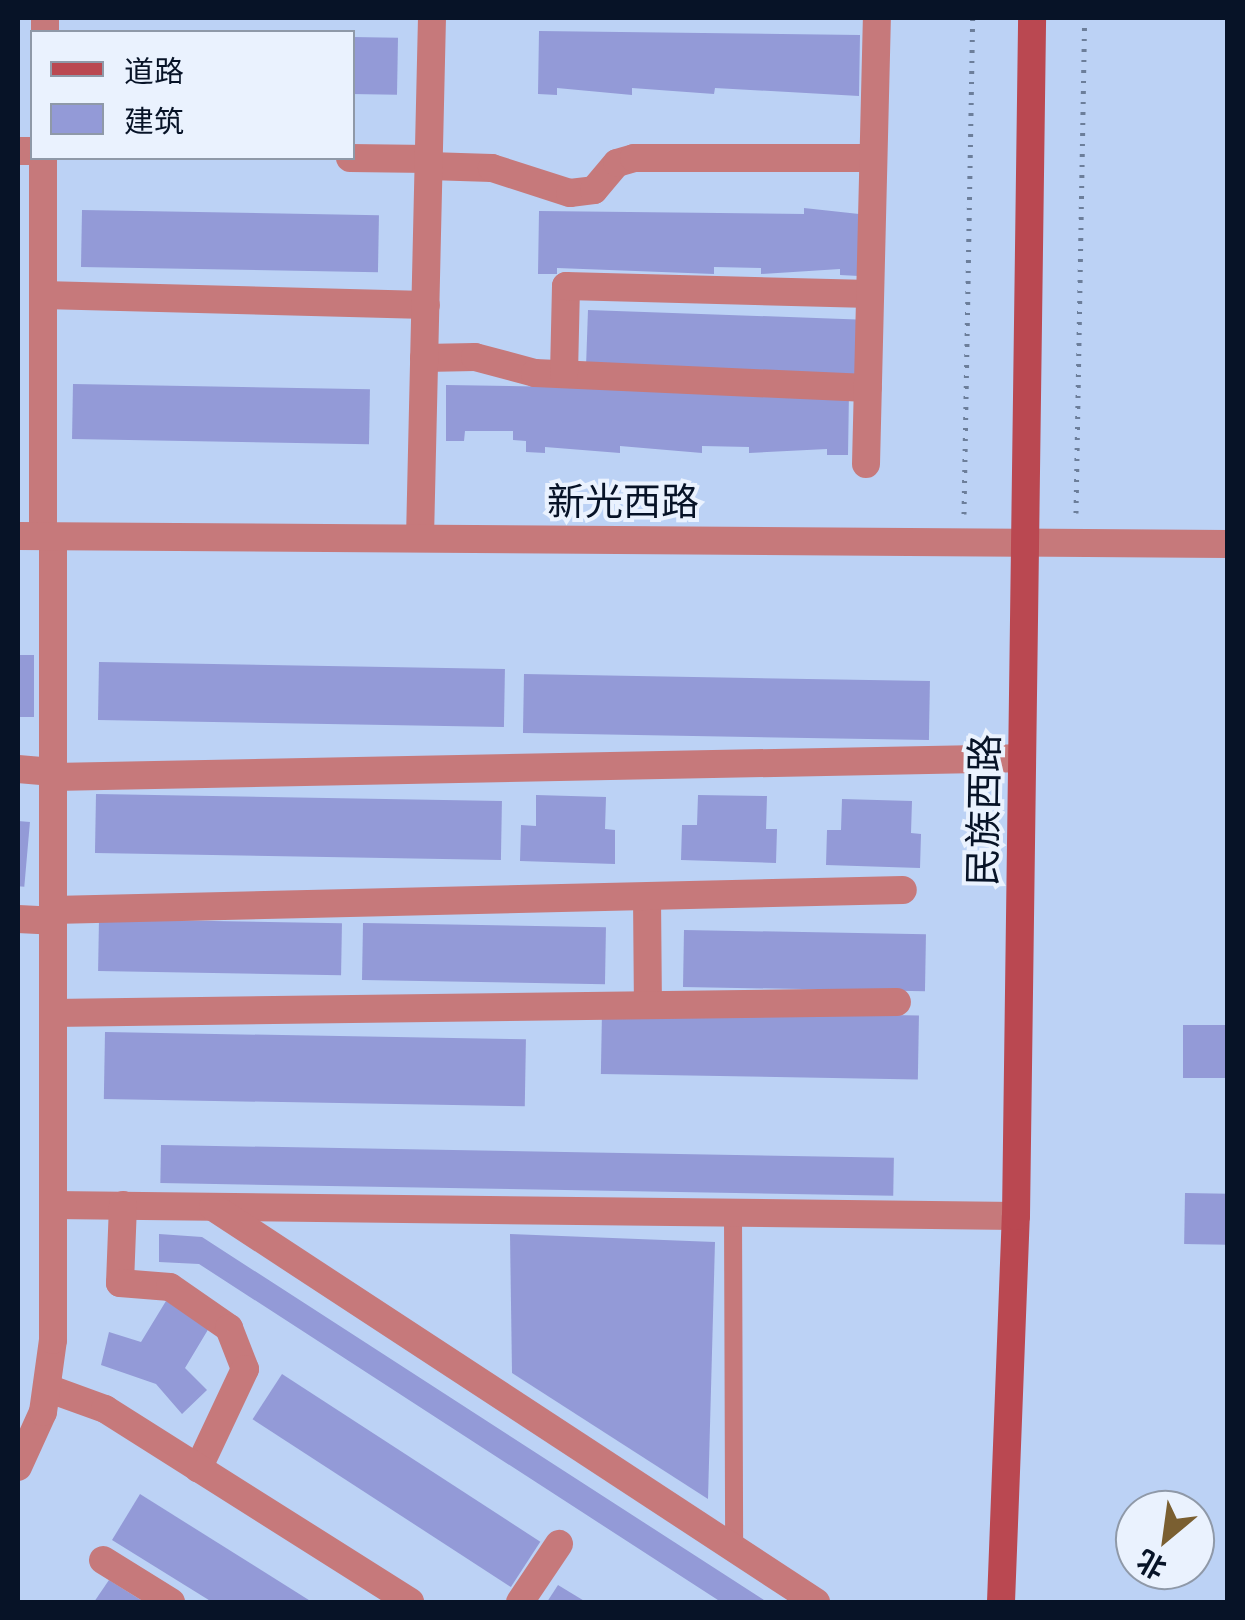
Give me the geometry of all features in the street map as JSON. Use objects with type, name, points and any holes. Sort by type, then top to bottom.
[{"type":"main road","name":"民族西路","points":[[1001,1602],[1016,1216],[1021,540],[1032,18]]},
{"type":"street","points":[[420,538],[432,18]]},
{"type":"street","points":[[866,464],[877,18]]},
{"type":"street","points":[[355,158],[492,168],[570,193],[594,190],[617,163],[634,158],[872,158]]},
{"type":"street","points":[[18,1468],[48,1388],[54,1205],[53,774],[38,536],[43,160]]},
{"type":"street","points":[[564,374],[566,286],[870,294]]},
{"type":"street","points":[[43,296],[426,305]]},
{"type":"street","points":[[424,358],[475,358],[564,374],[868,388]]},
{"type":"street","name":"新光西路","points":[[38,536],[1228,544]]},
{"type":"street","points":[[18,769],[53,774],[1022,758]]},
{"type":"street","points":[[18,918],[903,890]]},
{"type":"street","points":[[647,896],[648,1005]]},
{"type":"street","points":[[53,1014],[897,1002]]},
{"type":"street","points":[[54,1205],[1016,1216]]},
{"type":"street","points":[[123,1205],[120,1283],[170,1286],[228,1328],[245,1368],[198,1468]]},
{"type":"street","points":[[213,1206],[734,1553],[816,1602]]},
{"type":"street","points":[[48,1388],[96,1404],[410,1602]]},
{"type":"street","points":[[520,1602],[558,1544]]},
{"type":"street","points":[[103,1560],[170,1602]]},
{"type":"lane","points":[[733,1214],[734,1553]]},
{"type":"path","points":[[963,540],[973,18]]},
{"type":"path","points":[[1076,541],[1085,18]]},
{"type":"building","points":[[539,31],[860,35],[859,96],[715,88],[714,94],[632,88],[632,95],[557,88],[557,95],[538,94]]},
{"type":"building","points":[[355,37],[398,38],[397,95],[355,94]]},
{"type":"building","points":[[804,208],[859,214],[859,276],[840,275],[840,269],[761,274],[761,268],[714,267],[714,274],[557,268],[557,274],[538,274],[539,211],[804,214]]},
{"type":"building","points":[[82,210],[379,215],[378,272],[81,267]]},
{"type":"building","points":[[588,310],[857,319],[855,379],[586,370]]},
{"type":"building","points":[[73,384],[370,389],[369,444],[72,439]]},
{"type":"building","points":[[446,385],[849,392],[848,455],[827,455],[827,449],[749,453],[749,447],[702,446],[702,453],[620,446],[620,453],[545,447],[545,453],[526,452],[526,441],[513,440],[513,431],[465,431],[464,441],[446,441]]},
{"type":"building","points":[[18,655],[34,655],[34,717],[18,717]]},
{"type":"building","points":[[99,662],[505,669],[504,727],[98,720]]},
{"type":"building","points":[[524,674],[930,681],[929,740],[523,733]]},
{"type":"building","points":[[96,794],[502,801],[501,860],[95,853]]},
{"type":"building","points":[[536,795],[606,797],[605,829],[615,830],[615,864],[520,861],[521,825],[536,826]]},
{"type":"building","points":[[698,795],[767,796],[766,829],[777,829],[776,863],[681,860],[682,825],[697,825]]},
{"type":"building","points":[[842,799],[912,801],[911,833],[921,834],[920,868],[826,865],[827,830],[841,830]]},
{"type":"building","points":[[18,821],[30,822],[24,887],[18,886]]},
{"type":"building","points":[[99,919],[342,923],[341,975],[98,971]]},
{"type":"building","points":[[363,923],[606,927],[605,984],[362,980]]},
{"type":"building","points":[[684,930],[926,934],[925,991],[683,987]]},
{"type":"building","points":[[602,1010],[919,1016],[918,1080],[601,1074]]},
{"type":"building","points":[[1183,1025],[1228,1025],[1228,1078],[1183,1078]]},
{"type":"building","points":[[105,1032],[526,1039],[525,1106],[104,1099]]},
{"type":"building","points":[[161,1145],[894,1158],[893,1196],[160,1183]]},
{"type":"building","points":[[1185,1193],[1228,1194],[1227,1245],[1184,1244]]},
{"type":"building","points":[[159,1234],[202,1237],[767,1602],[721,1602],[199,1264],[159,1262]]},
{"type":"building","points":[[510,1234],[715,1242],[708,1499],[512,1373]]},
{"type":"building","points":[[166,1301],[209,1328],[185,1368],[207,1390],[182,1414],[156,1384],[101,1365],[109,1332],[141,1342]]},
{"type":"building","points":[[282,1374],[540,1542],[511,1587],[253,1419]]},
{"type":"building","points":[[140,1494],[312,1602],[212,1602],[112,1540]]},
{"type":"building","points":[[109,1580],[144,1602],[94,1602]]},
{"type":"building","points":[[558,1585],[586,1602],[547,1602]]}]
